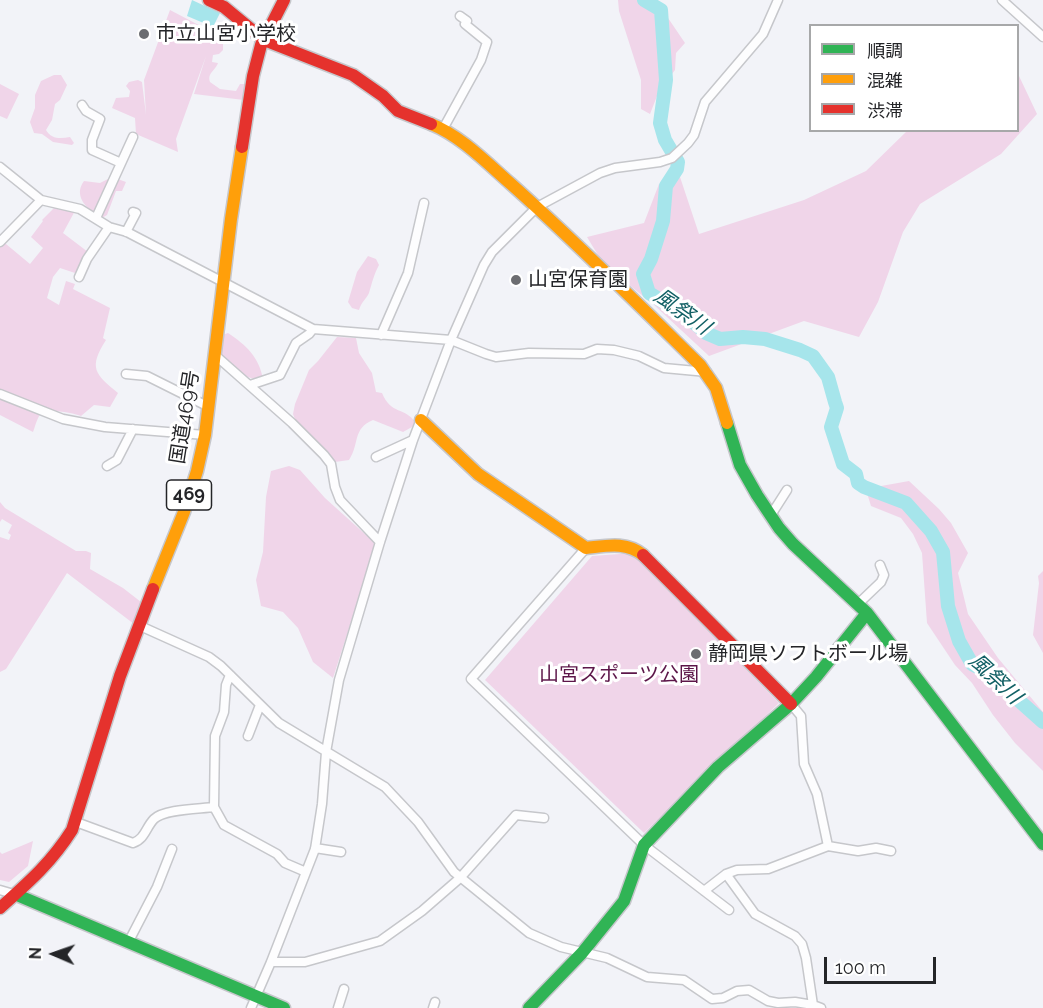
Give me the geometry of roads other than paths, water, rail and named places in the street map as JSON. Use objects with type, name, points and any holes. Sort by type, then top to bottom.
[{"type":"main road","points":[[209,0],[225,4],[264,40],[353,75],[383,96],[398,111],[442,129],[486,162],[537,207],[708,372],[722,399],[732,446],[740,466],[771,515],[792,543],[862,608],[1043,844]]},
{"type":"main road","name":"国道469号","points":[[0,909],[58,852],[76,822],[120,676],[184,512],[197,471],[205,435],[223,283],[253,76],[264,40],[284,0]]},
{"type":"main road","points":[[421,420],[478,474],[586,548],[616,545],[633,547],[649,560],[791,704]]},
{"type":"main road","points":[[529,1008],[582,953],[624,901],[644,845],[711,774],[791,704],[816,677],[862,608]]},
{"type":"main road","points":[[16,895],[129,941],[254,1002],[284,1008]]},
{"type":"street","points":[[254,1002],[315,848],[322,804],[326,752],[339,680],[380,542],[413,440],[451,340],[492,252],[537,207],[600,173],[615,168],[660,162],[672,158],[694,135],[705,102],[763,34],[777,0]]},
{"type":"street","points":[[1002,0],[1043,37]]},
{"type":"street","points":[[442,129],[481,60],[487,42],[465,24],[467,21],[460,16]]},
{"type":"street","points":[[82,105],[86,111],[100,119],[92,140],[92,150],[121,163]]},
{"type":"street","points":[[96,218],[133,137]]},
{"type":"street","points":[[0,167],[41,200],[80,209],[109,227],[126,232],[313,329],[451,340],[496,357],[539,353],[584,354],[597,349],[614,350],[639,357],[664,368],[708,372]]},
{"type":"street","points":[[0,242],[41,200]]},
{"type":"street","points":[[381,335],[408,273],[424,203]]},
{"type":"street","points":[[126,232],[136,213],[133,212]]},
{"type":"street","points":[[79,277],[87,259],[109,227]]},
{"type":"street","points":[[250,385],[280,375],[296,343],[313,329]]},
{"type":"street","points":[[215,355],[292,423],[332,464],[336,495],[380,542]]},
{"type":"street","points":[[126,374],[147,376],[208,407]]},
{"type":"street","points":[[0,393],[63,420],[205,435]]},
{"type":"street","points":[[107,466],[117,460],[133,429]]},
{"type":"street","points":[[376,458],[413,440]]},
{"type":"street","points":[[771,515],[787,490]]},
{"type":"street","points":[[586,548],[471,679],[644,845],[729,910]]},
{"type":"street","points":[[862,608],[885,574],[880,565]]},
{"type":"street","points":[[138,625],[209,657],[279,723],[385,787],[418,822],[440,855],[460,878],[529,933],[561,947],[607,958],[647,977],[684,980],[712,999],[723,998],[737,991],[749,990],[778,1003],[795,1002],[817,1006],[802,944],[795,936],[754,914],[726,874]]},
{"type":"street","points":[[230,675],[226,685],[224,712],[215,736],[214,807],[224,825],[277,854],[285,863],[306,872]]},
{"type":"street","points":[[791,704],[801,716],[804,764],[817,794],[828,846]]},
{"type":"street","points":[[248,736],[260,705]]},
{"type":"street","points":[[76,822],[133,843],[140,841],[154,819],[164,813],[214,807]]},
{"type":"street","points":[[271,962],[305,962],[380,941],[422,911],[460,878],[516,815],[544,818]]},
{"type":"street","points":[[704,891],[726,874],[738,870],[768,869],[828,846],[858,851],[876,848],[891,851]]},
{"type":"street","points":[[315,848],[341,852]]},
{"type":"street","points":[[129,941],[157,887],[172,849]]},
{"type":"street","points":[[0,891],[16,895]]},
{"type":"street","points":[[338,1008],[344,989]]},
{"type":"water","points":[[192,0],[220,13],[213,27],[187,16]]},
{"type":"waterway","name":"風祭川","points":[[644,0],[661,10],[666,80],[660,123],[665,140],[678,162],[677,169],[666,186],[663,221],[651,259],[643,274],[649,293],[685,315],[706,333],[720,339],[743,337],[765,339],[813,356],[828,377],[837,408],[831,427],[843,464],[856,474],[858,483],[864,487],[906,503],[931,531],[943,552],[948,606],[959,641],[972,664],[987,672],[1043,722]]},
{"type":"place","name":"市立山宮小学校","points":[[144,34]]},
{"type":"place","name":"山宮保育園","points":[[516,280]]},
{"type":"place","name":"静岡県ソフトボール場","points":[[696,654]]},
{"type":"park label","name":"山宮スポーツ公園","points":[[619,675]]}]
